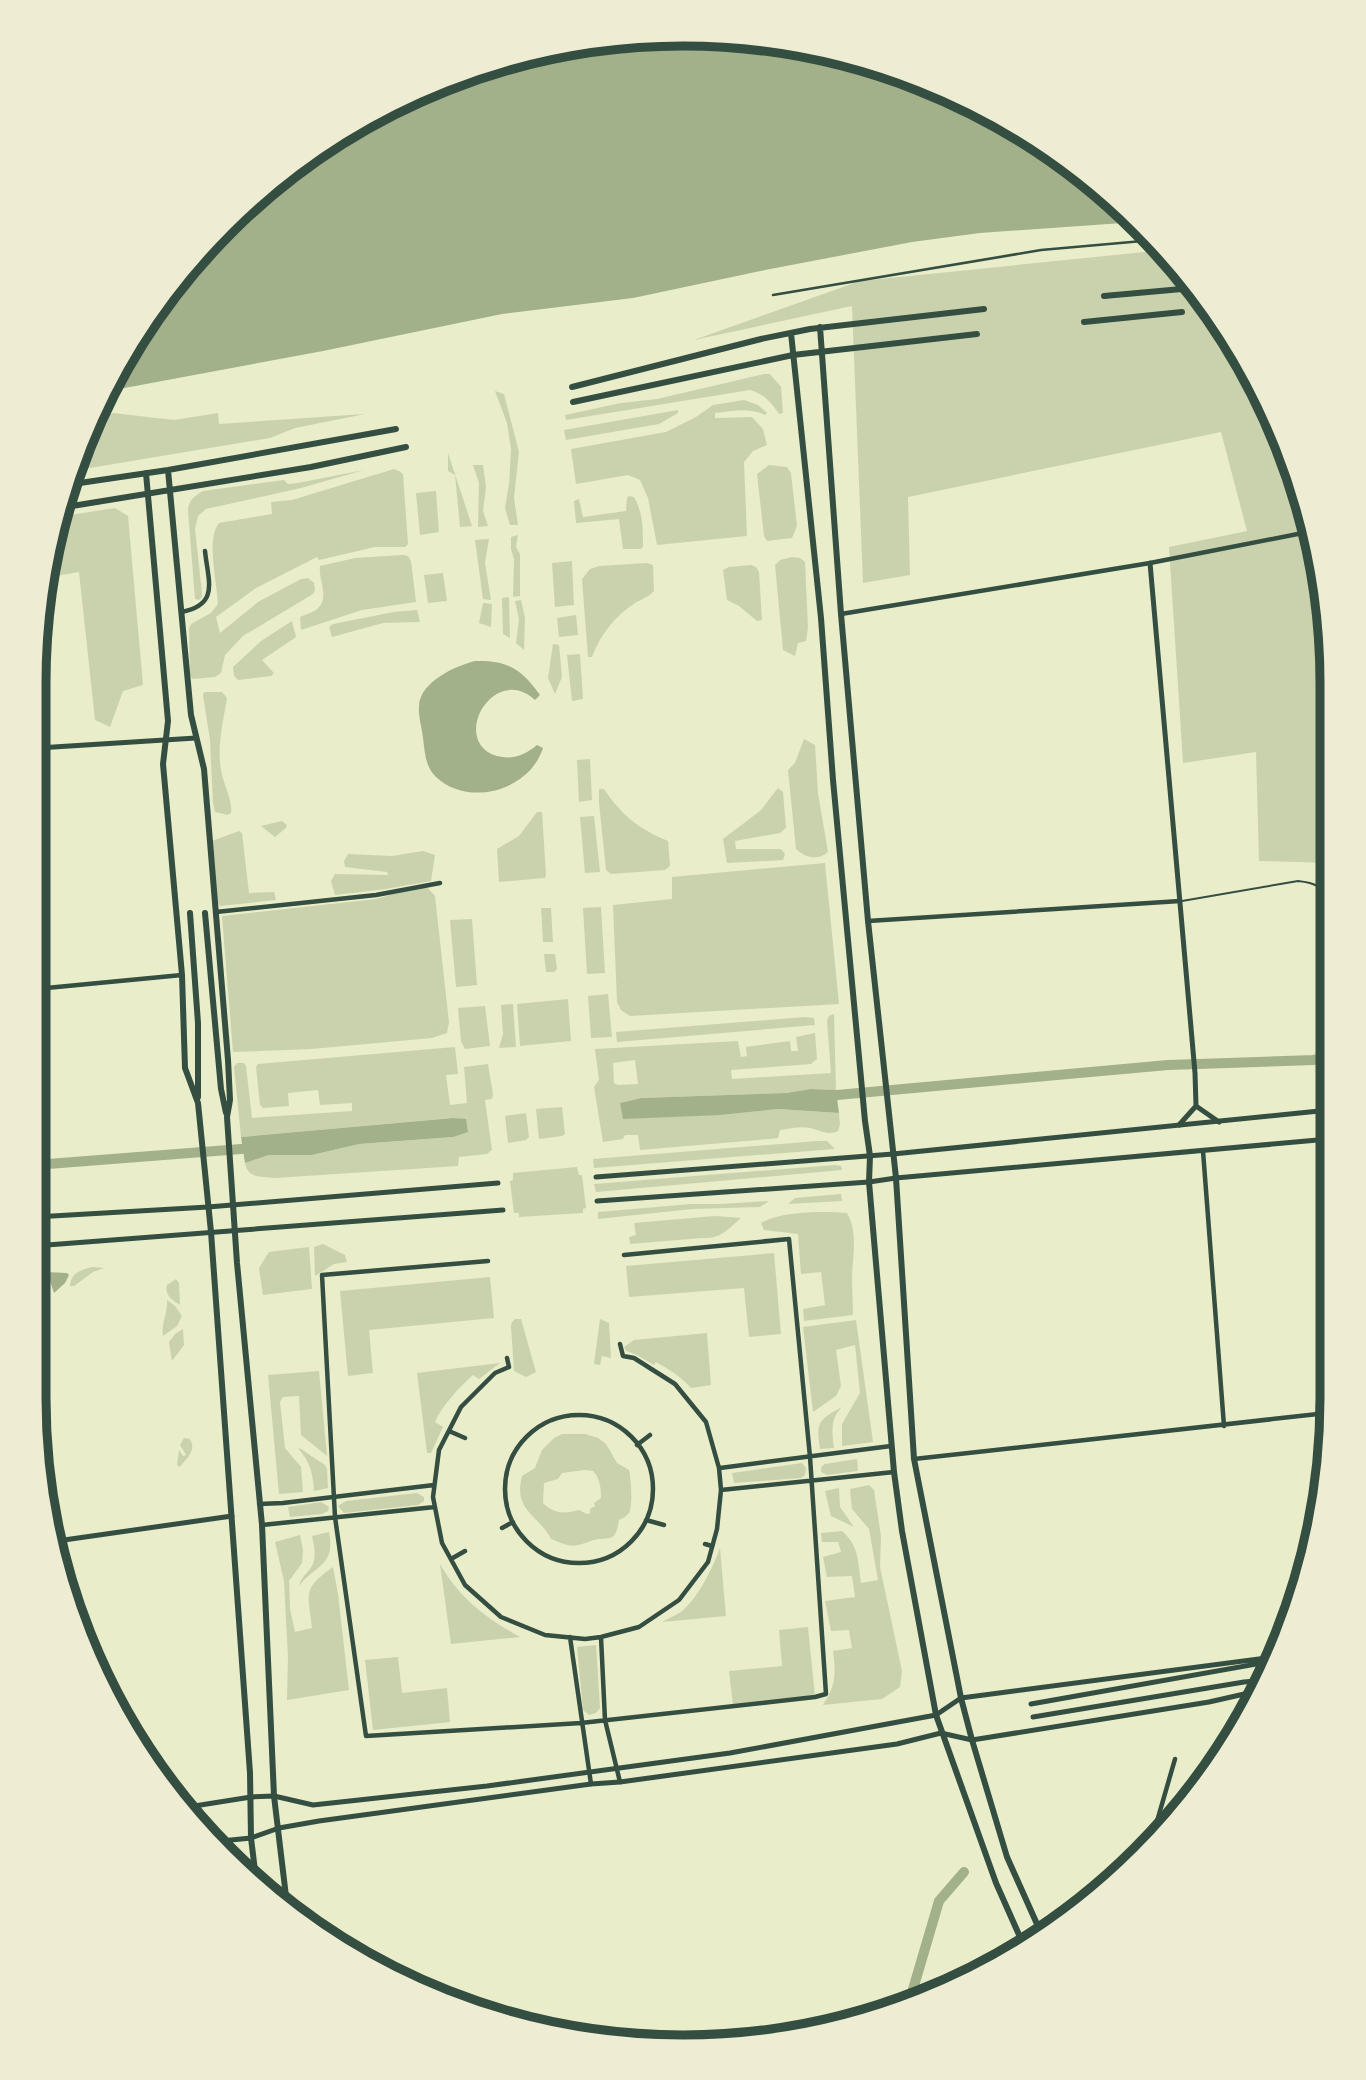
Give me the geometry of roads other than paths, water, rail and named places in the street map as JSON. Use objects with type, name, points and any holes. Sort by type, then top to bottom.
[{"type":"main road","points":[[1104,296],[1184,289]]},
{"type":"main road","points":[[572,387],[820,327],[984,309]]},
{"type":"main road","points":[[1084,321],[1182,312]]},
{"type":"main road","points":[[820,327],[841,614],[868,921],[896,1178],[914,1459],[961,1698],[972,1740],[1007,1857],[1038,1926]]},
{"type":"main road","points":[[790,333],[821,618],[833,780],[870,1156],[869,1182],[894,1472],[902,1531],[941,1734],[996,1883],[1020,1938]]},
{"type":"main road","points":[[573,402],[793,355],[977,334]]},
{"type":"main road","points":[[77,483],[396,429]]},
{"type":"main road","points":[[71,506],[311,467],[406,447]]},
{"type":"main road","points":[[168,470],[191,715],[204,769],[230,1100],[227,1117]]},
{"type":"main road","points":[[146,473],[168,721],[163,764],[182,975],[186,1068],[198,1103]]},
{"type":"main road","points":[[1150,563],[1195,1073],[1196,1106],[1179,1126]]},
{"type":"main road","points":[[46,746],[196,738]]},
{"type":"main road","points":[[205,913],[221,1089],[227,1117],[234,1229],[262,1525],[274,1796],[286,1896]]},
{"type":"main road","points":[[190,914],[198,1023],[198,1103],[211,1232],[255,1869]]},
{"type":"main road","points":[[1196,1106],[1219,1122]]},
{"type":"main road","points":[[596,1177],[893,1154],[1320,1111]]},
{"type":"main road","points":[[597,1201],[869,1182],[1320,1140]]},
{"type":"main road","points":[[46,1216],[208,1207],[498,1183]]},
{"type":"main road","points":[[46,1245],[503,1210]]},
{"type":"main road","points":[[62,1540],[232,1516]]},
{"type":"main road","points":[[195,1806],[274,1796],[313,1805],[487,1786],[730,1753],[936,1715],[961,1698],[1263,1660]]},
{"type":"main road","points":[[1031,1704],[1263,1661]]},
{"type":"main road","points":[[1033,1717],[1254,1681]]},
{"type":"main road","points":[[225,1841],[251,1838],[279,1828],[897,1744],[941,1734],[972,1740],[1209,1702],[1247,1693]]},
{"type":"street","points":[[773,295],[1041,250],[1142,241]]},
{"type":"street","points":[[841,614],[1150,563],[1302,533]]},
{"type":"street","points":[[181,612],[204,604],[210,591],[205,551]]},
{"type":"street","points":[[216,912],[376,895],[440,883]]},
{"type":"street","points":[[868,921],[1181,901]]},
{"type":"street","points":[[46,988],[182,975]]},
{"type":"street","points":[[1203,1152],[1224,1426]]},
{"type":"street","points":[[488,1261],[322,1275],[335,1517],[366,1737],[581,1723],[816,1697],[826,1693],[810,1457],[789,1239],[624,1255]]},
{"type":"street","points":[[507,1358],[509,1367],[495,1373],[461,1407],[439,1450],[433,1497],[442,1544],[465,1585],[501,1616],[545,1635],[585,1639],[639,1627],[679,1600],[708,1562],[718,1529],[719,1468],[706,1422],[676,1384],[635,1359],[623,1356],[620,1344]]},
{"type":"street","points":[[683,1409],[691,1403]]},
{"type":"street","points":[[914,1459],[1320,1414]]},
{"type":"street","points":[[580,1415],[604,1419],[625,1431],[637,1445],[651,1472],[653,1496],[646,1520],[633,1540],[613,1555],[590,1562],[565,1562],[542,1553],[523,1537],[510,1516],[505,1492],[508,1468],[518,1446],[535,1429],[556,1418],[580,1415]]},
{"type":"street","points":[[449,1431],[465,1438]]},
{"type":"street","points":[[637,1445],[650,1435]]},
{"type":"street","points":[[719,1468],[892,1446]]},
{"type":"street","points":[[505,1456],[512,1459]]},
{"type":"street","points":[[720,1490],[894,1472]]},
{"type":"street","points":[[259,1504],[434,1485]]},
{"type":"street","points":[[262,1525],[435,1507]]},
{"type":"street","points":[[646,1520],[664,1525]]},
{"type":"street","points":[[502,1528],[513,1522]]},
{"type":"street","points":[[705,1544],[712,1546]]},
{"type":"street","points":[[451,1559],[465,1551]]},
{"type":"street","points":[[570,1637],[591,1784]]},
{"type":"street","points":[[601,1637],[605,1720],[620,1782]]},
{"type":"street","points":[[1156,1823],[1175,1759]]},
{"type":"lane","points":[[1181,901],[1298,881],[1314,883],[1320,888]]},
{"type":"waterway","points":[[826,1096],[1168,1065],[1320,1059]]},
{"type":"waterway","points":[[46,1164],[254,1148]]},
{"type":"waterway","points":[[912,1992],[939,1901],[964,1872]]}]
